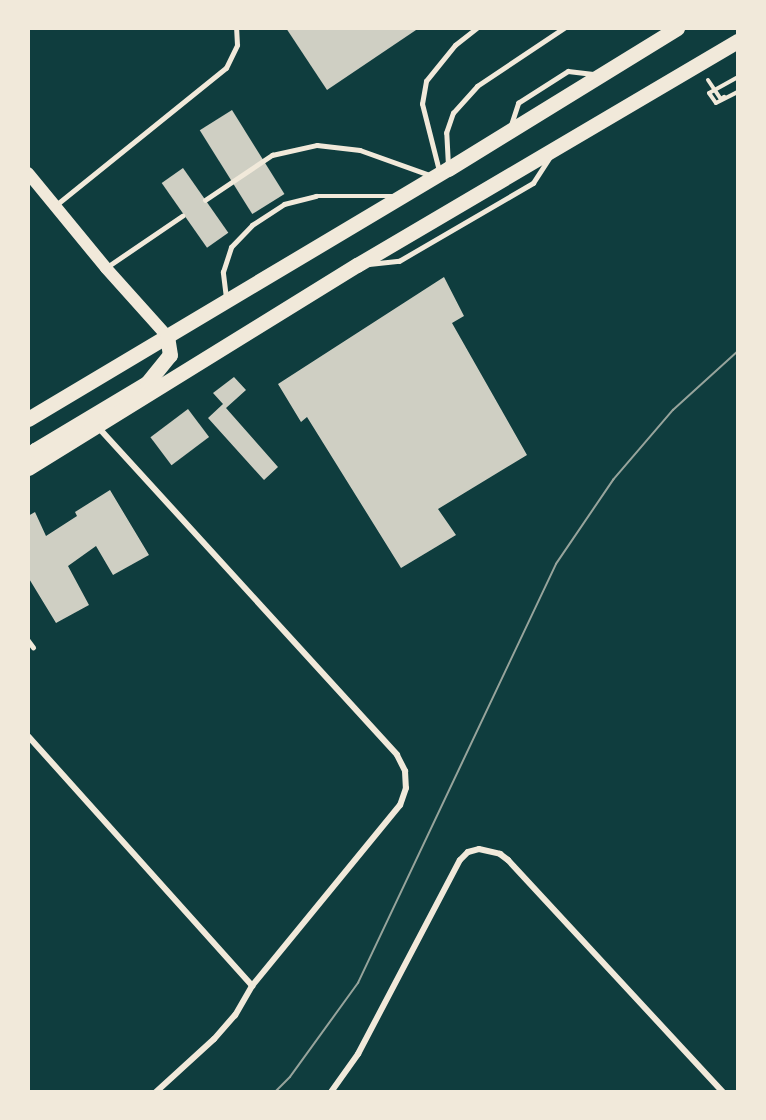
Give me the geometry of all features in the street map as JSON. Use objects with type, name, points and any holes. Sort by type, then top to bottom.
[{"type":"main road","points":[[28,419],[441,173],[677,28]]},
{"type":"main road","points":[[28,468],[357,265],[738,41]]},
{"type":"main road","points":[[28,173],[106,268],[167,336],[170,355],[147,383],[35,450],[28,458]]},
{"type":"street","points":[[97,426],[397,755],[405,771],[406,788],[400,805],[252,986],[235,1015],[214,1039],[156,1092]]},
{"type":"street","points":[[28,736],[252,986]]},
{"type":"street","points":[[330,1092],[358,1054],[460,860],[468,852],[479,849],[500,854],[508,860],[723,1092]]},
{"type":"lane","points":[[56,205],[226,68],[237,45],[236,28]]},
{"type":"lane","points":[[441,173],[422,104],[426,81],[455,45],[477,28]]},
{"type":"lane","points":[[441,173],[446,133],[453,114],[477,86],[564,28]]},
{"type":"lane","points":[[205,200],[272,155],[317,145],[360,150],[441,173]]},
{"type":"lane","points":[[227,301],[223,272],[231,247],[252,225],[284,204],[316,196],[402,196]]},
{"type":"lane","points":[[106,268],[182,216]]},
{"type":"lane","points":[[28,640],[33,647]]},
{"type":"path","points":[[697,65],[721,99],[738,91]]},
{"type":"path","points":[[738,77],[709,93],[716,103],[738,91]]},
{"type":"building","points":[[286,28],[419,28],[327,90]]},
{"type":"building","points":[[232,110],[284,194],[252,214],[200,130]]},
{"type":"building","points":[[183,168],[228,233],[207,248],[162,183]]},
{"type":"building","points":[[444,277],[464,316],[452,323],[527,455],[438,509],[456,535],[401,568],[307,417],[301,422],[278,384]]},
{"type":"building","points":[[234,377],[246,390],[226,408],[278,467],[264,480],[208,418],[223,404],[213,393]]},
{"type":"building","points":[[188,409],[209,437],[172,465],[150,437]]},
{"type":"building","points":[[110,490],[149,555],[113,575],[96,546],[68,566],[89,605],[56,623],[28,577],[28,516],[35,512],[46,536],[77,516],[75,512]]},
{"type":"tram line","points":[[275,1092],[290,1077],[358,983],[556,564],[613,480],[673,410],[738,351]]}]
